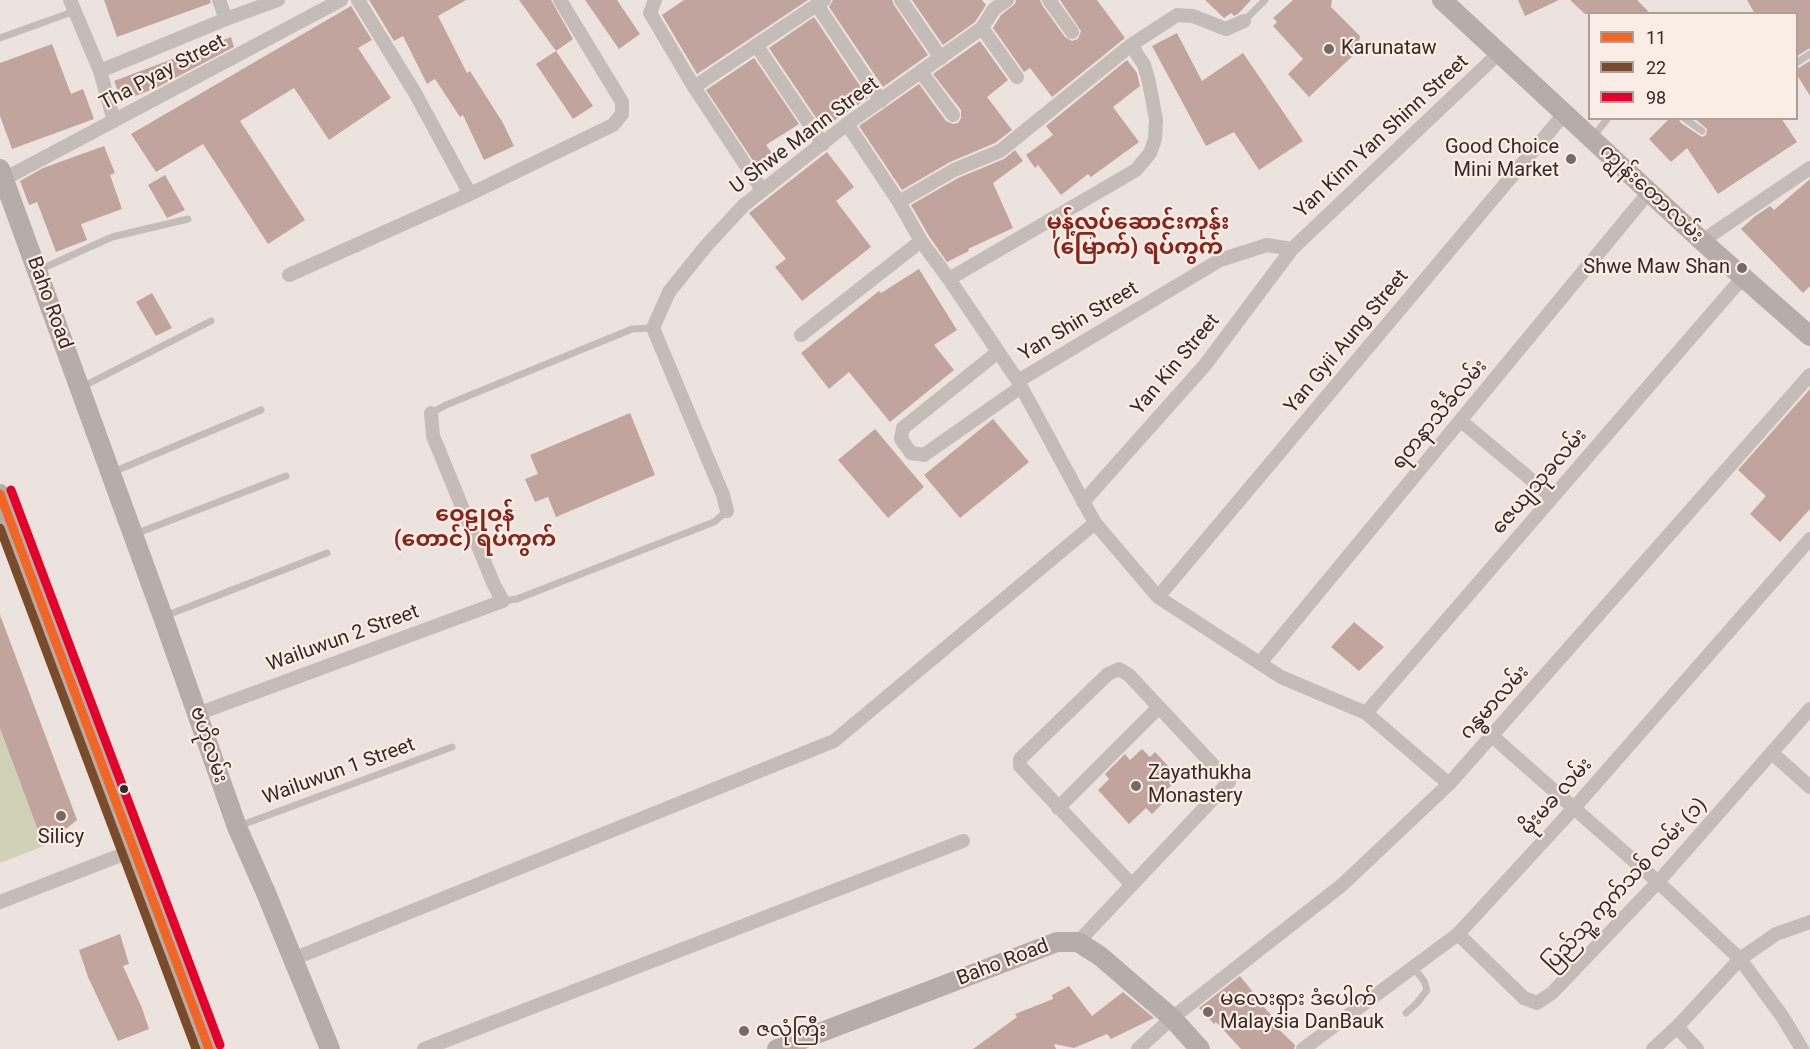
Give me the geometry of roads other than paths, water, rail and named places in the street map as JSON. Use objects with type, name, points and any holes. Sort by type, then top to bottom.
[{"type":"main road","name":"ကျွန်းတောလမ်း","points":[[1444,1],[1702,241],[1810,336]]},
{"type":"main road","name":"Baho Road","points":[[2,174],[98,437]]},
{"type":"main road","name":"ဗဟိုလမ်း","points":[[98,437],[237,827],[330,1049]]},
{"type":"main road","points":[[0,494],[209,1049]]},
{"type":"main road","name":"Baho Road","points":[[777,1049],[1057,942],[1078,942]]},
{"type":"main road","points":[[1078,942],[1100,956],[1172,1018],[1200,1049]]},
{"type":"street","points":[[219,0],[226,19]]},
{"type":"street","points":[[100,71],[278,0]]},
{"type":"street","name":"Tha Pyay Street","points":[[2,174],[114,121],[340,0]]},
{"type":"street","points":[[358,0],[415,93],[470,194]]},
{"type":"street","points":[[289,274],[470,194],[613,125],[622,114],[622,102],[560,0]]},
{"type":"street","points":[[655,0],[650,13],[694,87],[762,190]]},
{"type":"street","points":[[901,0],[941,58]]},
{"type":"street","name":"U Shwe Mann Street","points":[[653,328],[669,292],[706,246],[744,205],[847,124],[982,28],[991,4],[1007,0]]},
{"type":"street","points":[[1049,0],[1072,32]]},
{"type":"street","points":[[694,87],[820,2],[881,101]]},
{"type":"street","points":[[72,6],[100,71],[114,121]]},
{"type":"street","points":[[899,202],[954,170],[1000,151],[1131,45],[1177,15],[1193,16],[1226,29],[1244,21]]},
{"type":"street","points":[[982,28],[1017,77]]},
{"type":"street","points":[[756,45],[823,144]]},
{"type":"street","points":[[949,279],[1136,170],[1150,153],[1155,139],[1156,120],[1144,65],[1131,45]]},
{"type":"street","name":"Yan Kinn Yan Shinn Street","points":[[1292,249],[1498,53]]},
{"type":"street","points":[[921,72],[953,115]]},
{"type":"street","name":"Yan Gyii Aung Street","points":[[1158,597],[1565,113]]},
{"type":"street","points":[[847,124],[899,202],[921,241],[1019,384],[1095,523],[1158,597],[1281,677],[1366,713],[1449,784]]},
{"type":"street","points":[[1702,241],[1810,168]]},
{"type":"street","name":"ရတနာသိင်္ခလမ်း","points":[[1260,663],[1649,192]]},
{"type":"street","points":[[801,335],[921,241]]},
{"type":"street","name":"Yan Shin Street","points":[[998,352],[903,428],[901,439],[911,453],[924,455],[1019,384],[1220,260],[1267,245],[1292,249]]},
{"type":"street","name":"Yan Kin Street","points":[[1083,502],[1205,365],[1292,249]]},
{"type":"street","name":"ဇေယျသုခလမ်း","points":[[1366,713],[1744,276]]},
{"type":"street","points":[[653,328],[723,495],[727,511]]},
{"type":"street","name":"ဂန္ဓမာလမ်း","points":[[1138,1049],[1172,1018],[1342,885],[1449,784],[1810,375]]},
{"type":"street","points":[[431,413],[433,436],[502,601]]},
{"type":"street","points":[[1461,421],[1552,497]]},
{"type":"street","points":[[293,958],[834,741],[1095,523]]},
{"type":"street","name":"မိုးမခ လမ်း","points":[[1303,1049],[1458,934],[1574,808],[1810,539]]},
{"type":"street","name":"Wailuwun 2 Street","points":[[197,714],[502,601]]},
{"type":"street","points":[[1078,942],[1132,885],[1229,782],[1129,675],[1119,669],[1108,674],[1020,759],[1020,766],[1132,885]]},
{"type":"street","points":[[1058,808],[1159,707]]},
{"type":"street","name":"ပြည်သူ့ ကွက်သစ် လမ်း (၁)","points":[[1458,934],[1524,998],[1538,1003],[1552,993],[1658,882],[1810,709]]},
{"type":"street","points":[[1492,736],[1658,882],[1740,959],[1782,1016],[1802,1049]]},
{"type":"street","points":[[1772,753],[1810,787]]},
{"type":"street","points":[[424,1049],[963,841]]},
{"type":"street","points":[[0,902],[134,850]]},
{"type":"street","points":[[1653,1049],[1677,1027],[1740,959],[1776,934],[1810,922]]},
{"type":"street","points":[[1677,1027],[1697,1049]]},
{"type":"lane","points":[[1244,21],[1265,0]]},
{"type":"lane","points":[[0,38],[72,6]]},
{"type":"lane","points":[[1592,138],[1606,120]]},
{"type":"lane","points":[[1687,120],[1702,131]]},
{"type":"lane","points":[[37,272],[112,237],[188,219]]},
{"type":"lane","points":[[80,388],[211,321]]},
{"type":"lane","points":[[431,413],[632,330],[653,328]]},
{"type":"lane","points":[[111,473],[261,410]]},
{"type":"lane","points":[[133,534],[286,476]]},
{"type":"lane","points":[[502,601],[518,599],[714,522],[727,511]]},
{"type":"lane","points":[[163,616],[327,553]]},
{"type":"lane","name":"Wailuwun 1 Street","points":[[237,827],[452,747]]},
{"type":"lane","points":[[1406,1013],[1417,1004],[1427,990],[1424,981],[1413,967]]},
{"type":"place","name":"Karunataw","points":[[1329,49]]},
{"type":"place","name":"Good Choice Mini Market","points":[[1571,159]]},
{"type":"place","name":"Shwe Maw Shan","points":[[1742,268]]},
{"type":"place","name":"Zayathukha Monastery","points":[[1136,786]]},
{"type":"place","name":"Silicy","points":[[61,816]]},
{"type":"place","name":"မလေးရှား ဒံပေါက် Malaysia DanBauk","points":[[1208,1012]]},
{"type":"place","name":"ဇလုံကြီး","points":[[744,1031]]},
{"type":"district","name":"မုန့်လုပ်ဆောင်းကုန်း (မြောက်) ရပ်ကွက်","points":[[1138,236]]},
{"type":"district","name":"ဝေဠုဝန် (တောင်) ရပ်ကွက်","points":[[475,528]]}]
